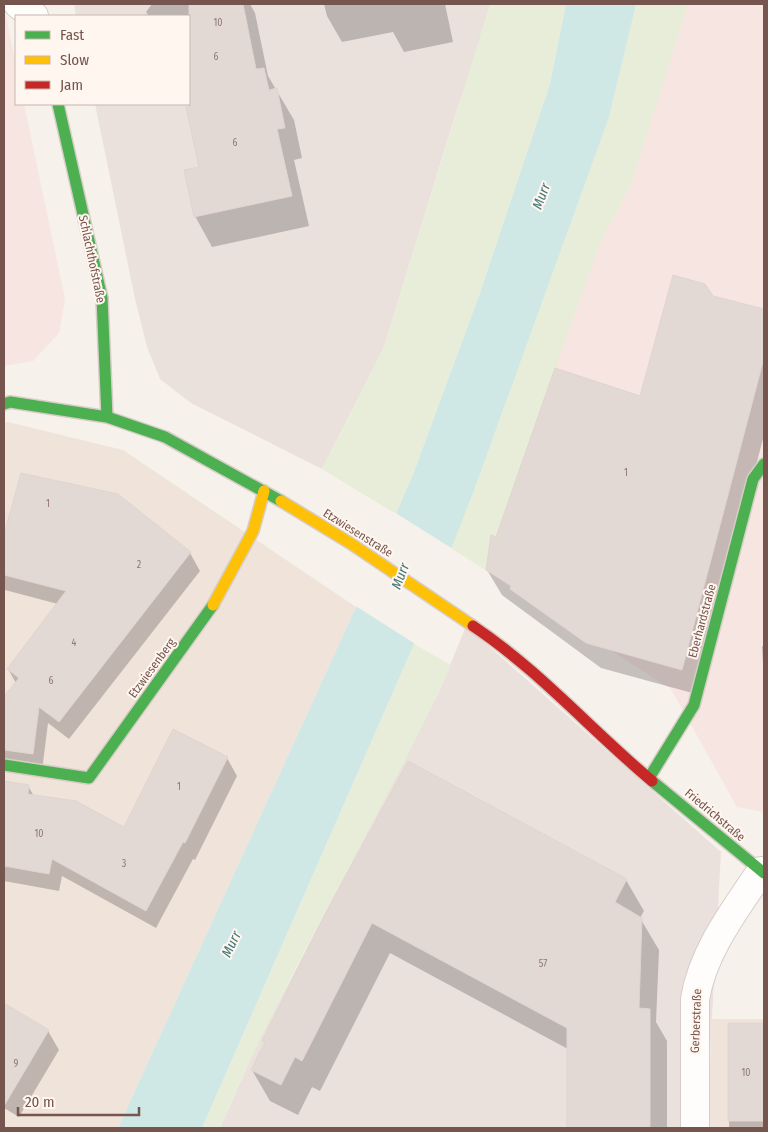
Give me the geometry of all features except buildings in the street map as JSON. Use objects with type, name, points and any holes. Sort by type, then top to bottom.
[{"type":"street","points":[[19,4],[33,15]]},
{"type":"street","name":"Schlachthofstraße","points":[[58,105],[102,298],[107,417]]},
{"type":"street","name":"Etzwiesenstraße","points":[[4,404],[10,402],[107,417],[165,437],[264,491],[350,543],[493,639],[552,689],[649,778]]},
{"type":"street","name":"Eberhardstraße","points":[[649,778],[694,705],[753,479],[764,464]]},
{"type":"street","name":"Etzwiesenberg","points":[[4,765],[89,778],[210,610],[253,531],[264,491]]},
{"type":"street","name":"Friedrichstraße","points":[[649,778],[763,872]]},
{"type":"street","name":"Gerberstraße","points":[[695,1128],[695,999],[698,980],[724,926],[763,872]]},
{"type":"shaded area","points":[[74,4],[528,4],[459,103],[384,347],[322,469],[191,403],[160,379],[147,347],[135,299],[95,105],[190,105],[190,15],[76,15]]},
{"type":"shaded area","points":[[636,4],[764,4],[764,812],[737,807],[671,689],[451,548],[609,117]]},
{"type":"shaded area","points":[[4,6],[15,61],[15,105],[24,105],[65,299],[59,333],[33,361],[4,366]]},
{"type":"shaded area","points":[[8,422],[123,450],[356,607],[118,1128],[4,1128],[4,423]]},
{"type":"shaded area","points":[[466,626],[721,852],[706,1128],[220,1128],[259,1040],[439,692]]},
{"type":"shaded area","points":[[712,1019],[764,1019],[764,1128],[707,1128]]},
{"type":"green space","points":[[490,4],[566,4],[550,84],[480,293],[414,472],[396,514],[322,469],[384,347]]},
{"type":"green space","points":[[636,4],[688,4],[631,184],[599,245],[496,537],[491,536],[486,570],[451,548],[609,117]]},
{"type":"green space","points":[[414,644],[451,665],[394,781],[274,1011],[220,1128],[202,1128]]},
{"type":"water","name":"Murr","points":[[566,4],[636,4],[609,117],[474,490],[414,644],[202,1128],[118,1128],[356,607],[414,472],[480,293],[550,84]]},
{"type":"pier","points":[[394,512],[453,549],[417,645],[354,605]]},
{"type":"traffic: fast","points":[[58,105],[102,298],[107,417]]},
{"type":"traffic: fast","points":[[4,404],[10,402],[107,417],[165,437],[281,501]]},
{"type":"traffic: fast","points":[[649,778],[694,705],[753,479],[764,464]]},
{"type":"traffic: fast","points":[[4,765],[89,778],[213,605]]},
{"type":"traffic: fast","points":[[652,781],[764,873]]},
{"type":"traffic: slow","points":[[213,605],[253,531],[264,491]]},
{"type":"traffic: slow","points":[[281,501],[350,543],[473,626]]},
{"type":"traffic: jam","points":[[473,626],[543,681],[652,781]]}]
